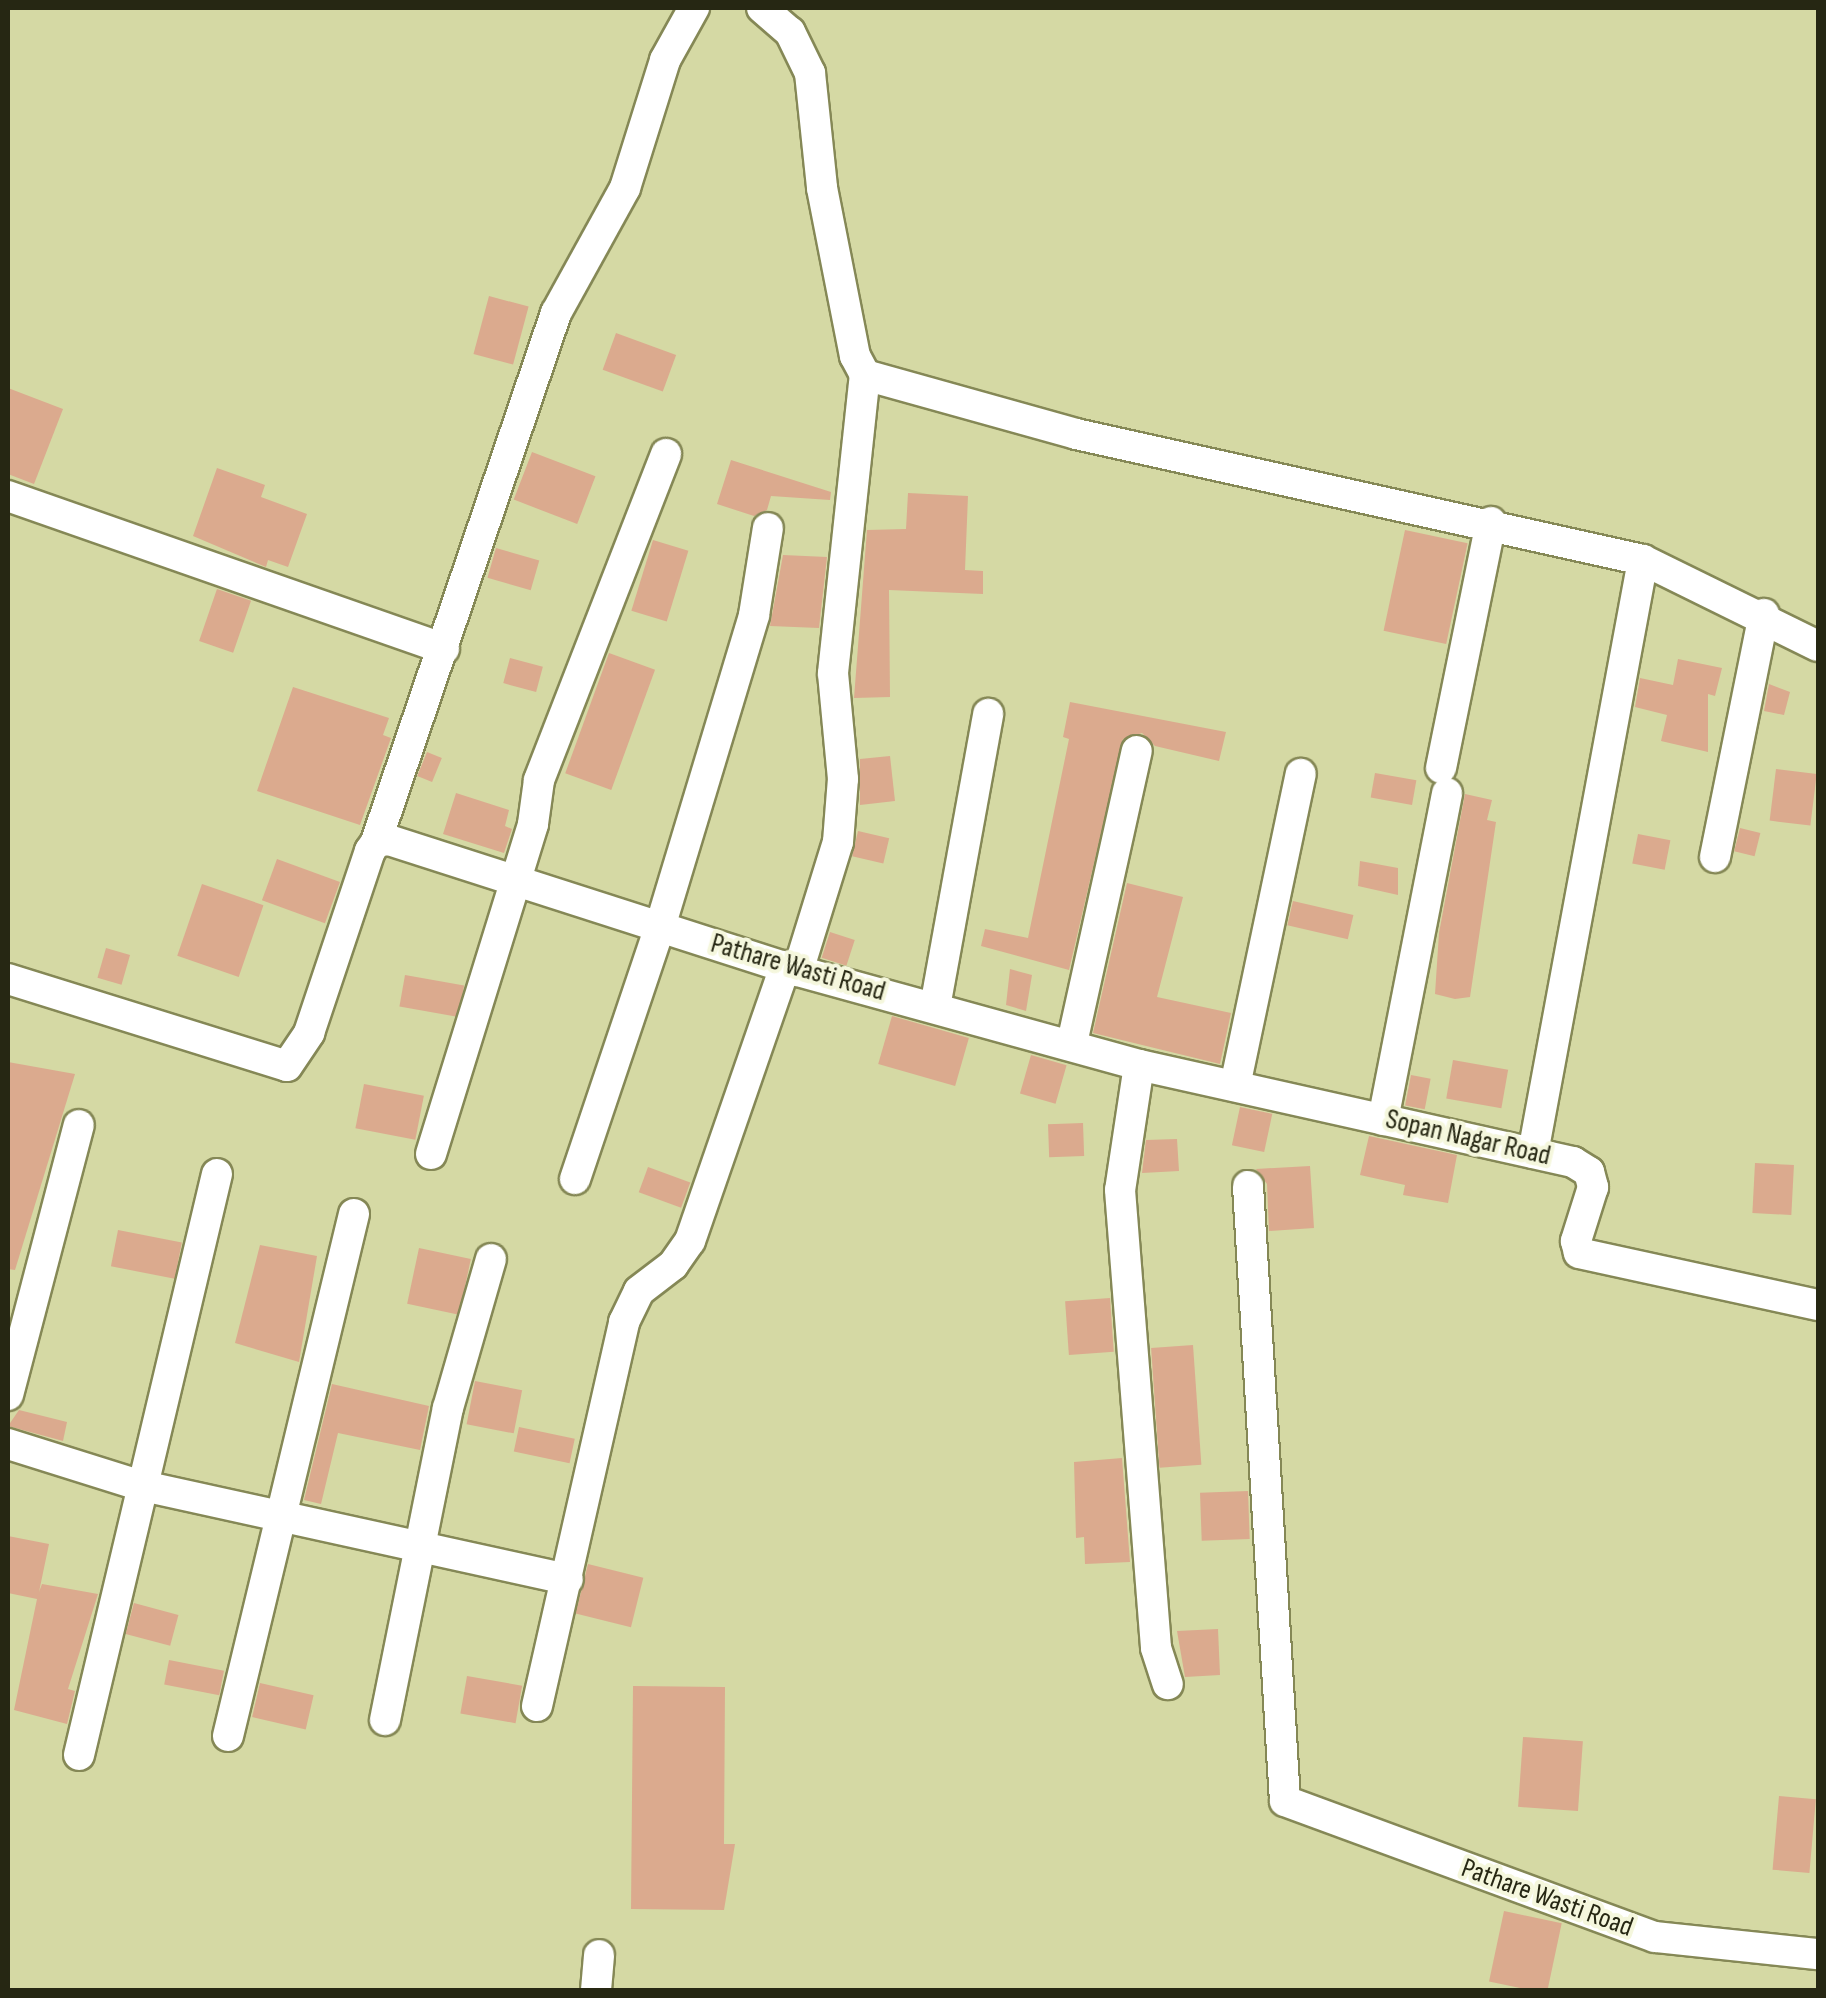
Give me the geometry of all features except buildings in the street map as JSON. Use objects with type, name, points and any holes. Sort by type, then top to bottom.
[{"type":"street","points":[[8,978],[287,1066],[309,1034],[556,313],[625,188],[665,60],[694,8]]},
{"type":"street","points":[[537,1706],[631,1302],[690,1242],[838,842],[843,780],[833,673],[864,375],[854,356],[822,188],[810,73],[790,32],[762,8]]},
{"type":"street","points":[[864,375],[1076,434],[1491,522],[1643,560],[1764,614],[1818,646]]},
{"type":"street","points":[[432,1154],[533,824],[539,780],[666,454]]},
{"type":"street","points":[[8,496],[444,649]]},
{"type":"street","points":[[1383,1120],[1491,522]]},
{"type":"street","points":[[575,1179],[660,927],[754,615],[768,528]]},
{"type":"street","points":[[1533,1153],[1643,560]]},
{"type":"street","points":[[1716,857],[1764,614]]},
{"type":"street","points":[[935,1007],[988,714]]},
{"type":"street","points":[[1072,1044],[1137,751]]},
{"type":"street","points":[[1235,1086],[1301,774]]},
{"type":"street","name":"Pathare Wasti Road","points":[[376,842],[389,840],[792,968],[1139,1066]]},
{"type":"street","points":[[1139,1066],[1120,1190],[1156,1648],[1168,1684]]},
{"type":"street","name":"Sopan Nagar Road","points":[[1139,1066],[1533,1153],[1589,1172],[1594,1188],[1576,1240],[1587,1258],[1818,1305]]},
{"type":"street","points":[[8,1395],[79,1125]]},
{"type":"street","points":[[79,1755],[139,1485],[217,1174]]},
{"type":"street","name":"Pathare Wasti Road","points":[[1248,1186],[1284,1801],[1655,1937],[1818,1954]]},
{"type":"street","points":[[228,1736],[354,1214]]},
{"type":"street","points":[[385,1720],[424,1546],[448,1408],[491,1259]]},
{"type":"street","points":[[8,1444],[139,1485],[568,1579]]},
{"type":"street","points":[[596,1990],[599,1954]]}]
